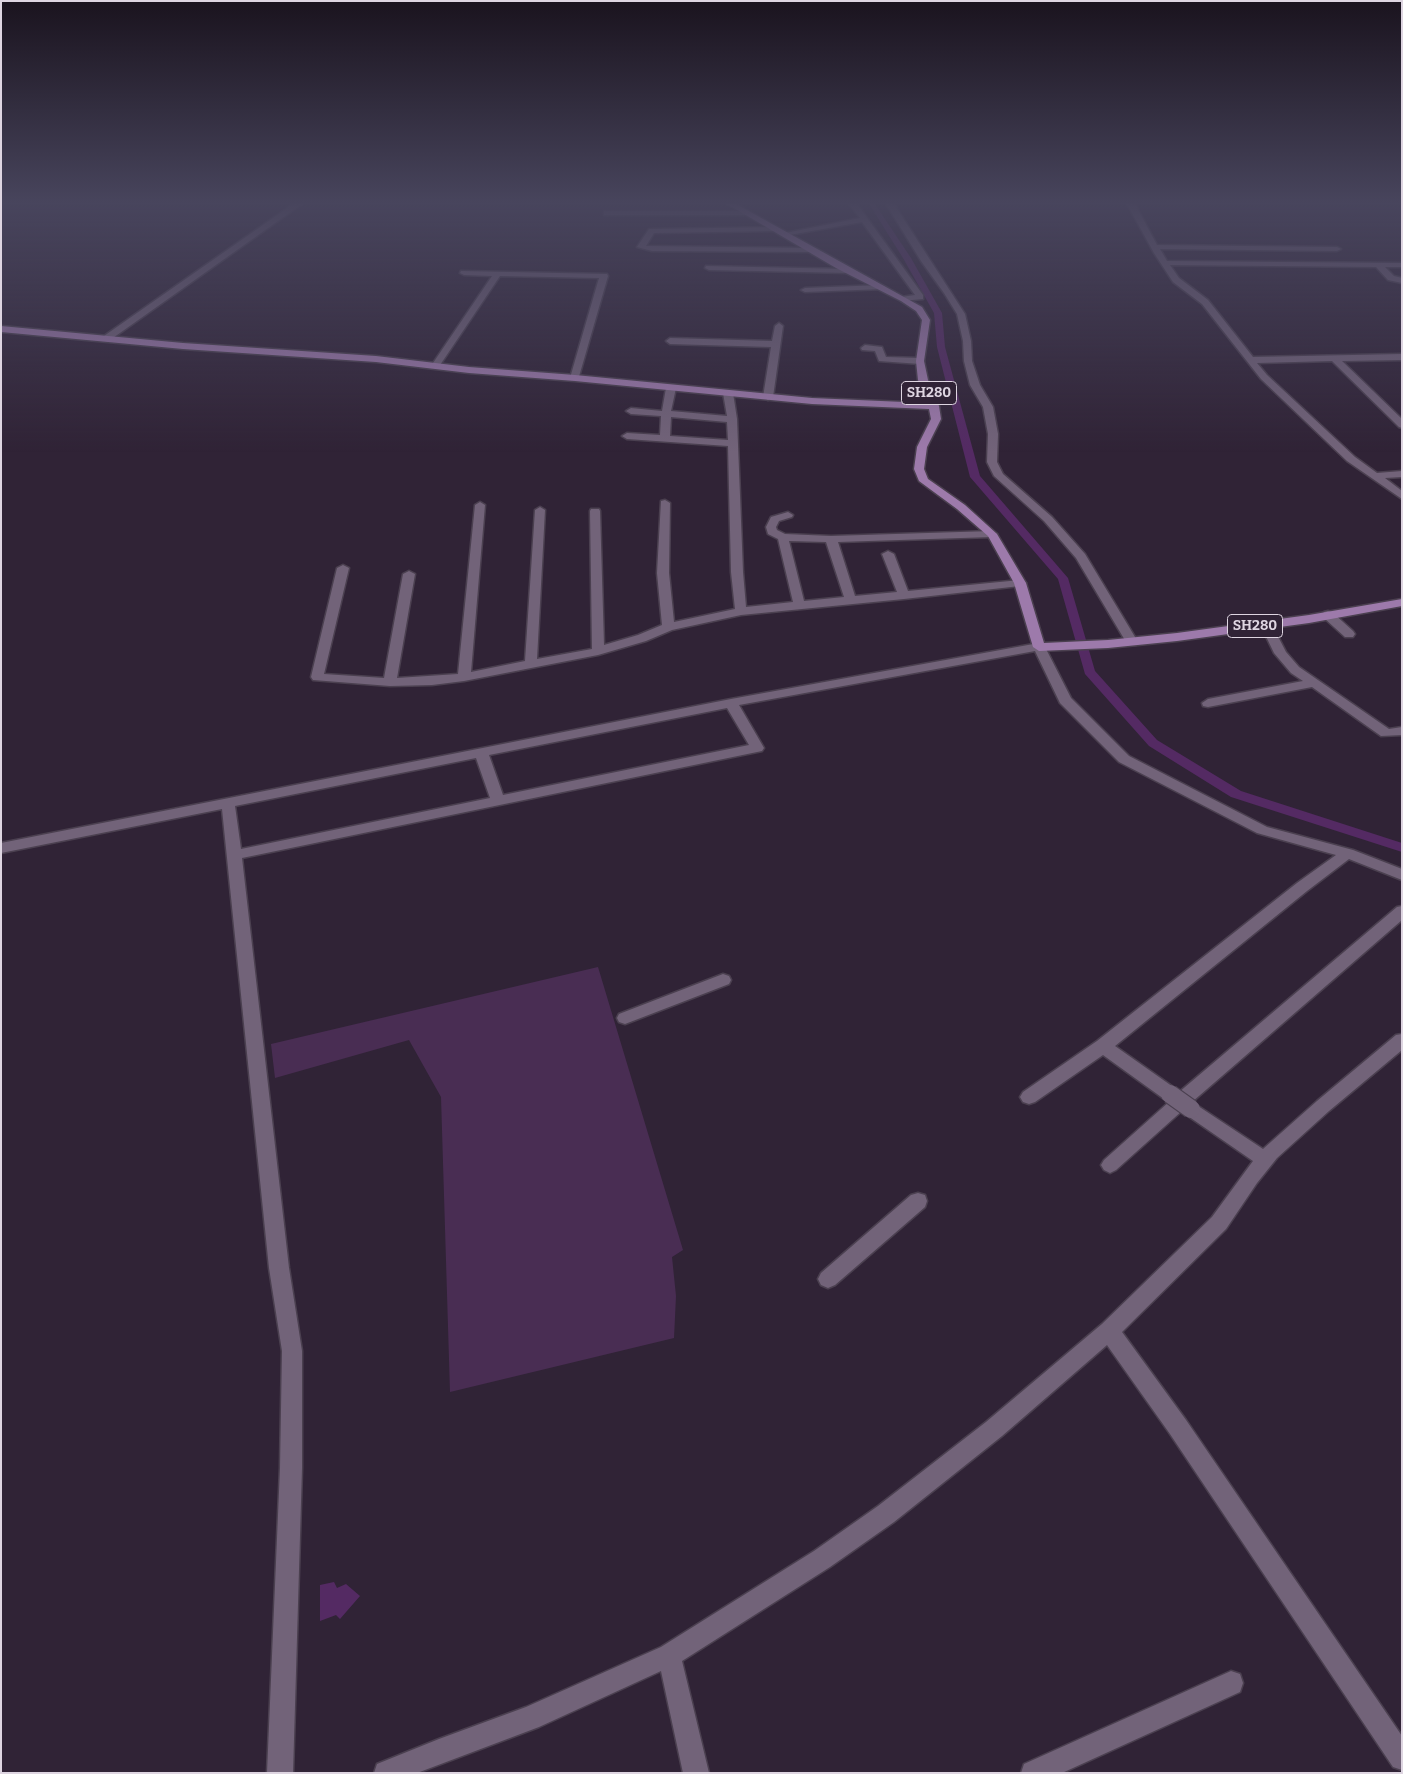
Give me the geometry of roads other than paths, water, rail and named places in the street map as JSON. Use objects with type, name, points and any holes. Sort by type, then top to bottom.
[{"type":"main road","name":"SH280","points":[[881,288],[919,309],[926,320],[920,362],[923,380],[934,406],[936,419],[919,457],[919,469],[924,481],[961,507],[992,534],[1020,583],[1039,647],[1108,644],[1177,637],[1402,602]]},
{"type":"main road","points":[[1,329],[223,349],[376,359],[768,397],[845,403],[934,406]]},
{"type":"street","points":[[107,338],[180,287]]},
{"type":"street","points":[[435,366],[489,287]]},
{"type":"street","points":[[575,378],[601,287]]},
{"type":"street","points":[[904,299],[920,297],[913,287]]},
{"type":"street","points":[[944,287],[961,314],[973,377],[988,407],[993,434],[992,462],[999,476],[1048,518],[1081,556],[1132,642]]},
{"type":"street","points":[[1185,287],[1206,302],[1264,377],[1352,459],[1402,496]]},
{"type":"street","points":[[805,290],[881,288]]},
{"type":"street","points":[[768,397],[779,326]]},
{"type":"street","points":[[670,341],[775,344]]},
{"type":"street","points":[[866,348],[879,349],[882,359],[920,362]]},
{"type":"street","points":[[1250,360],[1402,357]]},
{"type":"street","points":[[1334,358],[1402,425]]},
{"type":"street","points":[[665,438],[666,413],[671,388]]},
{"type":"street","points":[[728,393],[732,419],[731,443],[737,572],[741,611]]},
{"type":"street","points":[[631,411],[732,419]]},
{"type":"street","points":[[627,436],[731,443]]},
{"type":"street","points":[[1377,476],[1402,474]]},
{"type":"street","points":[[665,503],[663,573],[668,627]]},
{"type":"street","points":[[464,677],[480,505]]},
{"type":"street","points":[[532,664],[540,510]]},
{"type":"street","points":[[595,511],[598,651]]},
{"type":"street","points":[[788,515],[775,519],[771,527],[772,532],[783,537],[831,539],[992,534]]},
{"type":"street","points":[[783,537],[799,605]]},
{"type":"street","points":[[831,539],[851,601]]},
{"type":"street","points":[[888,554],[904,596]]},
{"type":"street","points":[[343,568],[317,677],[390,682],[432,681],[464,677],[598,651],[642,638],[668,627],[741,611],[1020,583]]},
{"type":"street","points":[[390,682],[409,574]]},
{"type":"street","points":[[1328,615],[1349,634]]},
{"type":"street","points":[[1266,624],[1280,653],[1295,670],[1386,734],[1402,731]]},
{"type":"street","points":[[1,848],[731,703],[1039,647],[1065,700],[1124,759],[1262,830],[1348,853],[1402,875]]},
{"type":"street","points":[[1208,703],[1315,683]]},
{"type":"street","points":[[234,855],[757,748],[731,703]]},
{"type":"street","points":[[481,753],[498,801]]},
{"type":"street","points":[[228,803],[279,1268],[292,1351],[291,1468],[280,1773]]},
{"type":"street","points":[[1030,1097],[1103,1046],[1246,931],[1348,853]]},
{"type":"street","points":[[1110,1165],[1210,1075],[1402,911]]},
{"type":"street","points":[[625,1018],[723,980]]},
{"type":"street","points":[[386,1773],[439,1751],[530,1718],[669,1656],[822,1560],[886,1514],[994,1428],[1109,1331],[1219,1223],[1265,1160],[1322,1106],[1402,1040]]},
{"type":"street","points":[[1103,1046],[1265,1160]]},
{"type":"street","points":[[828,1279],[918,1201]]},
{"type":"street","points":[[1109,1331],[1178,1426],[1402,1758]]},
{"type":"street","points":[[669,1656],[696,1773]]},
{"type":"street","points":[[1034,1773],[1231,1682]]},
{"type":"waterway","points":[[923,287],[938,313],[941,347],[975,477],[1063,578],[1089,672],[1153,743],[1236,794],[1402,848]]}]
